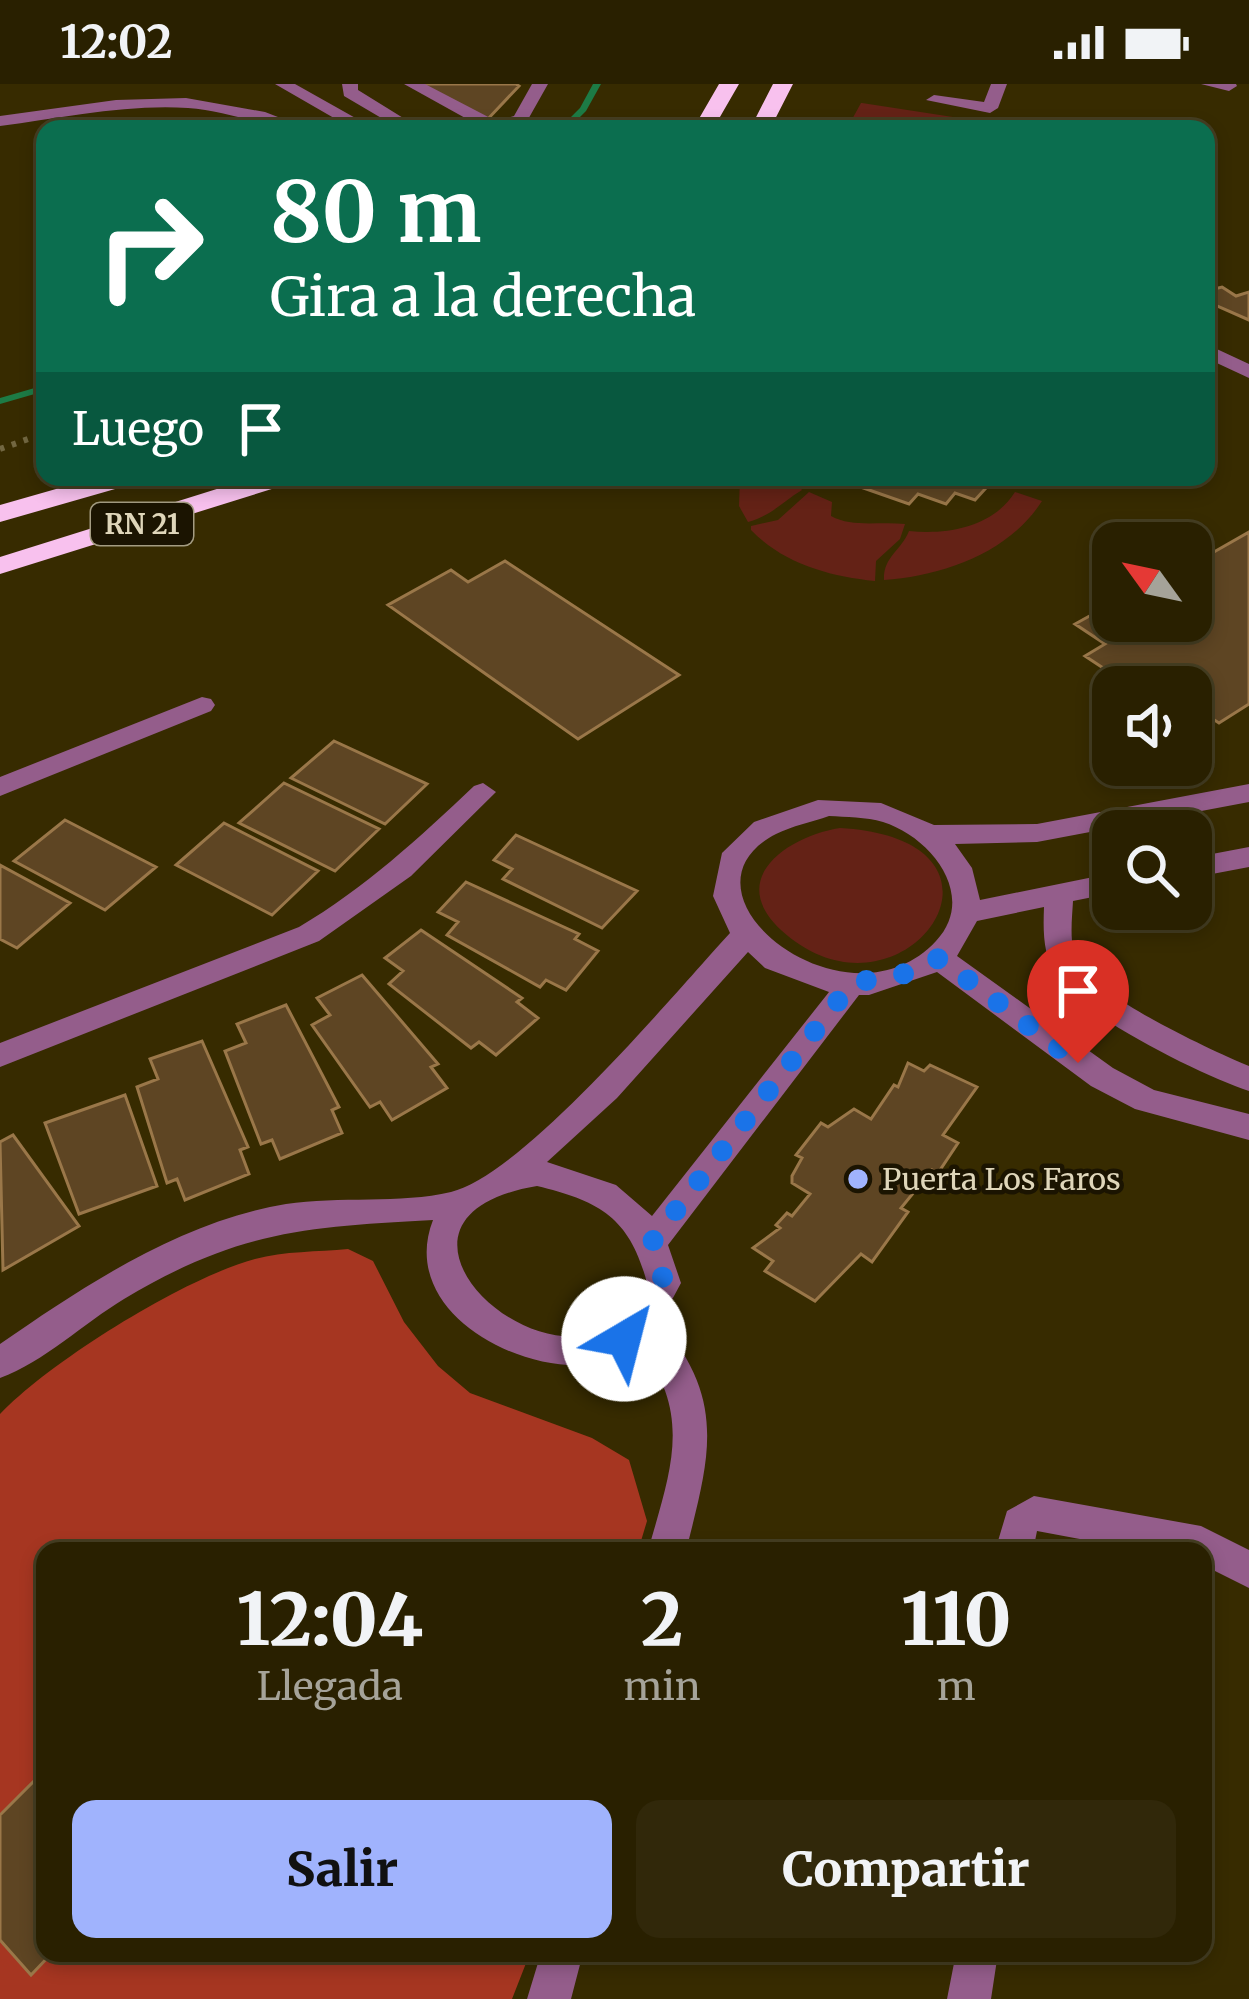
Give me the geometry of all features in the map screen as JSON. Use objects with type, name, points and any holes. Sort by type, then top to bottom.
[{"type":"highway","points":[[708,120],[730,84]]},
{"type":"highway","points":[[765,120],[783,84]]},
{"type":"highway","name":"RN 21","points":[[0,514],[96,486]]},
{"type":"highway","name":"RN 21","points":[[0,566],[253,486]]},
{"type":"street","points":[[78,107],[113,84]]},
{"type":"street","points":[[284,84],[350,120]]},
{"type":"street","points":[[350,84],[350,92],[397,120]]},
{"type":"street","points":[[412,84],[481,120]]},
{"type":"street","points":[[517,120],[540,84]]},
{"type":"street","points":[[934,100],[990,108],[1000,84]]},
{"type":"street","points":[[1210,84],[1229,86]]},
{"type":"street","points":[[0,121],[154,98],[242,107],[276,120]]},
{"type":"street","points":[[1215,355],[1249,372]]},
{"type":"street","points":[[0,788],[202,705]]},
{"type":"street","points":[[0,1055],[309,934],[350,912],[398,875],[483,792]]},
{"type":"street","points":[[929,835],[1037,833],[1249,793]]},
{"type":"street","points":[[827,807],[864,809],[899,818],[929,835],[953,858],[967,885],[968,913],[958,937],[939,958],[914,972],[852,983],[791,969],[744,937],[728,908],[725,878],[736,851],[760,829],[792,814],[827,807]]},
{"type":"street","points":[[1212,864],[1249,857]]},
{"type":"street","points":[[968,913],[1092,887]]},
{"type":"street","points":[[1059,893],[1057,942],[1071,976],[1167,1039],[1249,1079]]},
{"type":"street","points":[[512,1175],[606,1089],[744,937]]},
{"type":"street","points":[[939,958],[1102,1077],[1146,1100],[1249,1127]]},
{"type":"street","points":[[653,1240],[852,983]]},
{"type":"street","points":[[537,1173],[595,1188],[625,1205],[653,1240],[664,1283],[640,1323],[624,1339],[592,1348],[525,1344],[466,1306],[448,1283],[440,1250],[448,1219],[473,1191],[512,1175],[537,1173]]},
{"type":"street","points":[[0,1363],[127,1283],[235,1231],[283,1218],[460,1205]]},
{"type":"street","points":[[640,1323],[680,1374],[693,1413],[686,1473],[669,1542]]},
{"type":"street","points":[[1015,1542],[1023,1516],[1034,1513],[1190,1542]]},
{"type":"street","points":[[1212,1550],[1249,1570]]},
{"type":"street","points":[[549,1999],[559,1962]]},
{"type":"street","points":[[969,1999],[975,1962]]},
{"type":"path","points":[[0,449],[36,436]]},
{"type":"shaded area","points":[[861,103],[972,120],[852,120]]},
{"type":"shaded area","points":[[740,486],[799,486],[802,490],[748,522],[739,506]]},
{"type":"shaded area","points":[[809,492],[832,502],[831,516],[839,520],[905,524],[900,539],[876,561],[875,581],[808,566],[778,552],[751,530],[751,526],[778,520]]},
{"type":"shaded area","points":[[1015,492],[1042,501],[1012,535],[993,548],[951,567],[884,580],[886,565],[909,531],[939,532],[982,521]]},
{"type":"shaded area","points":[[840,828],[901,840],[934,864],[943,895],[932,925],[906,949],[870,962],[826,958],[781,930],[765,911],[759,893],[770,862],[801,840]]},
{"type":"shaded area","points":[[348,1249],[373,1261],[404,1322],[438,1366],[470,1393],[592,1438],[629,1460],[647,1521],[641,1542],[36,1542],[36,1962],[526,1962],[512,1999],[0,1999],[0,1414],[51,1370],[157,1302],[226,1269],[289,1253]]},
{"type":"building","points":[[413,84],[519,86],[484,120]]},
{"type":"building","points":[[1222,287],[1236,296],[1249,292],[1249,320],[1215,305],[1215,289]]},
{"type":"building","points":[[858,486],[988,486],[975,500],[955,493],[946,504],[918,494],[909,504]]},
{"type":"building","points":[[858,486],[988,486],[975,500],[955,493],[946,504],[918,494],[909,504]]},
{"type":"building","points":[[1249,532],[1249,704],[1219,723],[1212,718],[1212,666],[1100,666],[1085,656],[1105,644],[1102,642],[1212,642],[1212,553]]},
{"type":"building","points":[[505,561],[679,675],[578,739],[388,605],[451,570],[468,582]]},
{"type":"building","points":[[1092,615],[1092,635],[1075,624]]},
{"type":"building","points":[[334,741],[427,784],[385,824],[291,778]]},
{"type":"building","points":[[284,783],[379,829],[335,871],[239,823]]},
{"type":"building","points":[[65,820],[156,867],[105,910],[14,861]]},
{"type":"building","points":[[224,823],[318,871],[272,915],[176,865]]},
{"type":"building","points":[[516,835],[637,891],[602,928],[503,879],[512,869],[494,860]]},
{"type":"building","points":[[0,865],[70,903],[17,948],[0,939]]},
{"type":"building","points":[[466,882],[579,934],[575,939],[598,951],[566,990],[546,980],[540,987],[447,935],[458,922],[438,912]]},
{"type":"building","points":[[421,930],[522,998],[517,1002],[538,1018],[496,1055],[479,1042],[471,1048],[389,984],[403,971],[385,958]]},
{"type":"building","points":[[362,975],[438,1064],[431,1067],[447,1088],[392,1120],[380,1102],[370,1107],[312,1025],[330,1015],[317,998]]},
{"type":"building","points":[[286,1005],[339,1107],[332,1110],[342,1133],[280,1159],[272,1140],[261,1144],[225,1051],[246,1043],[237,1024]]},
{"type":"building","points":[[202,1041],[248,1147],[240,1150],[249,1174],[185,1200],[177,1179],[167,1183],[137,1087],[158,1079],[150,1059]]},
{"type":"building","name":"Puerta Los Faros","points":[[908,1063],[924,1071],[930,1065],[977,1087],[943,1135],[958,1143],[938,1173],[932,1170],[901,1208],[908,1212],[872,1262],[861,1254],[815,1301],[765,1271],[773,1261],[753,1248],[780,1228],[776,1225],[787,1213],[792,1216],[810,1194],[792,1183],[792,1176],[802,1158],[796,1155],[821,1123],[828,1127],[854,1109],[871,1119],[894,1085],[898,1087]]},
{"type":"building","points":[[125,1095],[157,1186],[79,1214],[45,1123]]},
{"type":"building","points":[[13,1135],[79,1226],[3,1270],[0,1142]]},
{"type":"building","points":[[36,1779],[36,1962],[43,1962],[31,1975],[0,1940],[0,1815]]},
{"type":"waterway","points":[[572,120],[597,84]]},
{"type":"waterway","points":[[0,401],[36,391]]},
{"type":"place","name":"Puerta Los Faros","points":[[858,1179]]},
{"type":"route","points":[[624,1339],[649,1313],[664,1283],[653,1240],[852,983],[914,972],[939,958],[1078,1063]]}]
